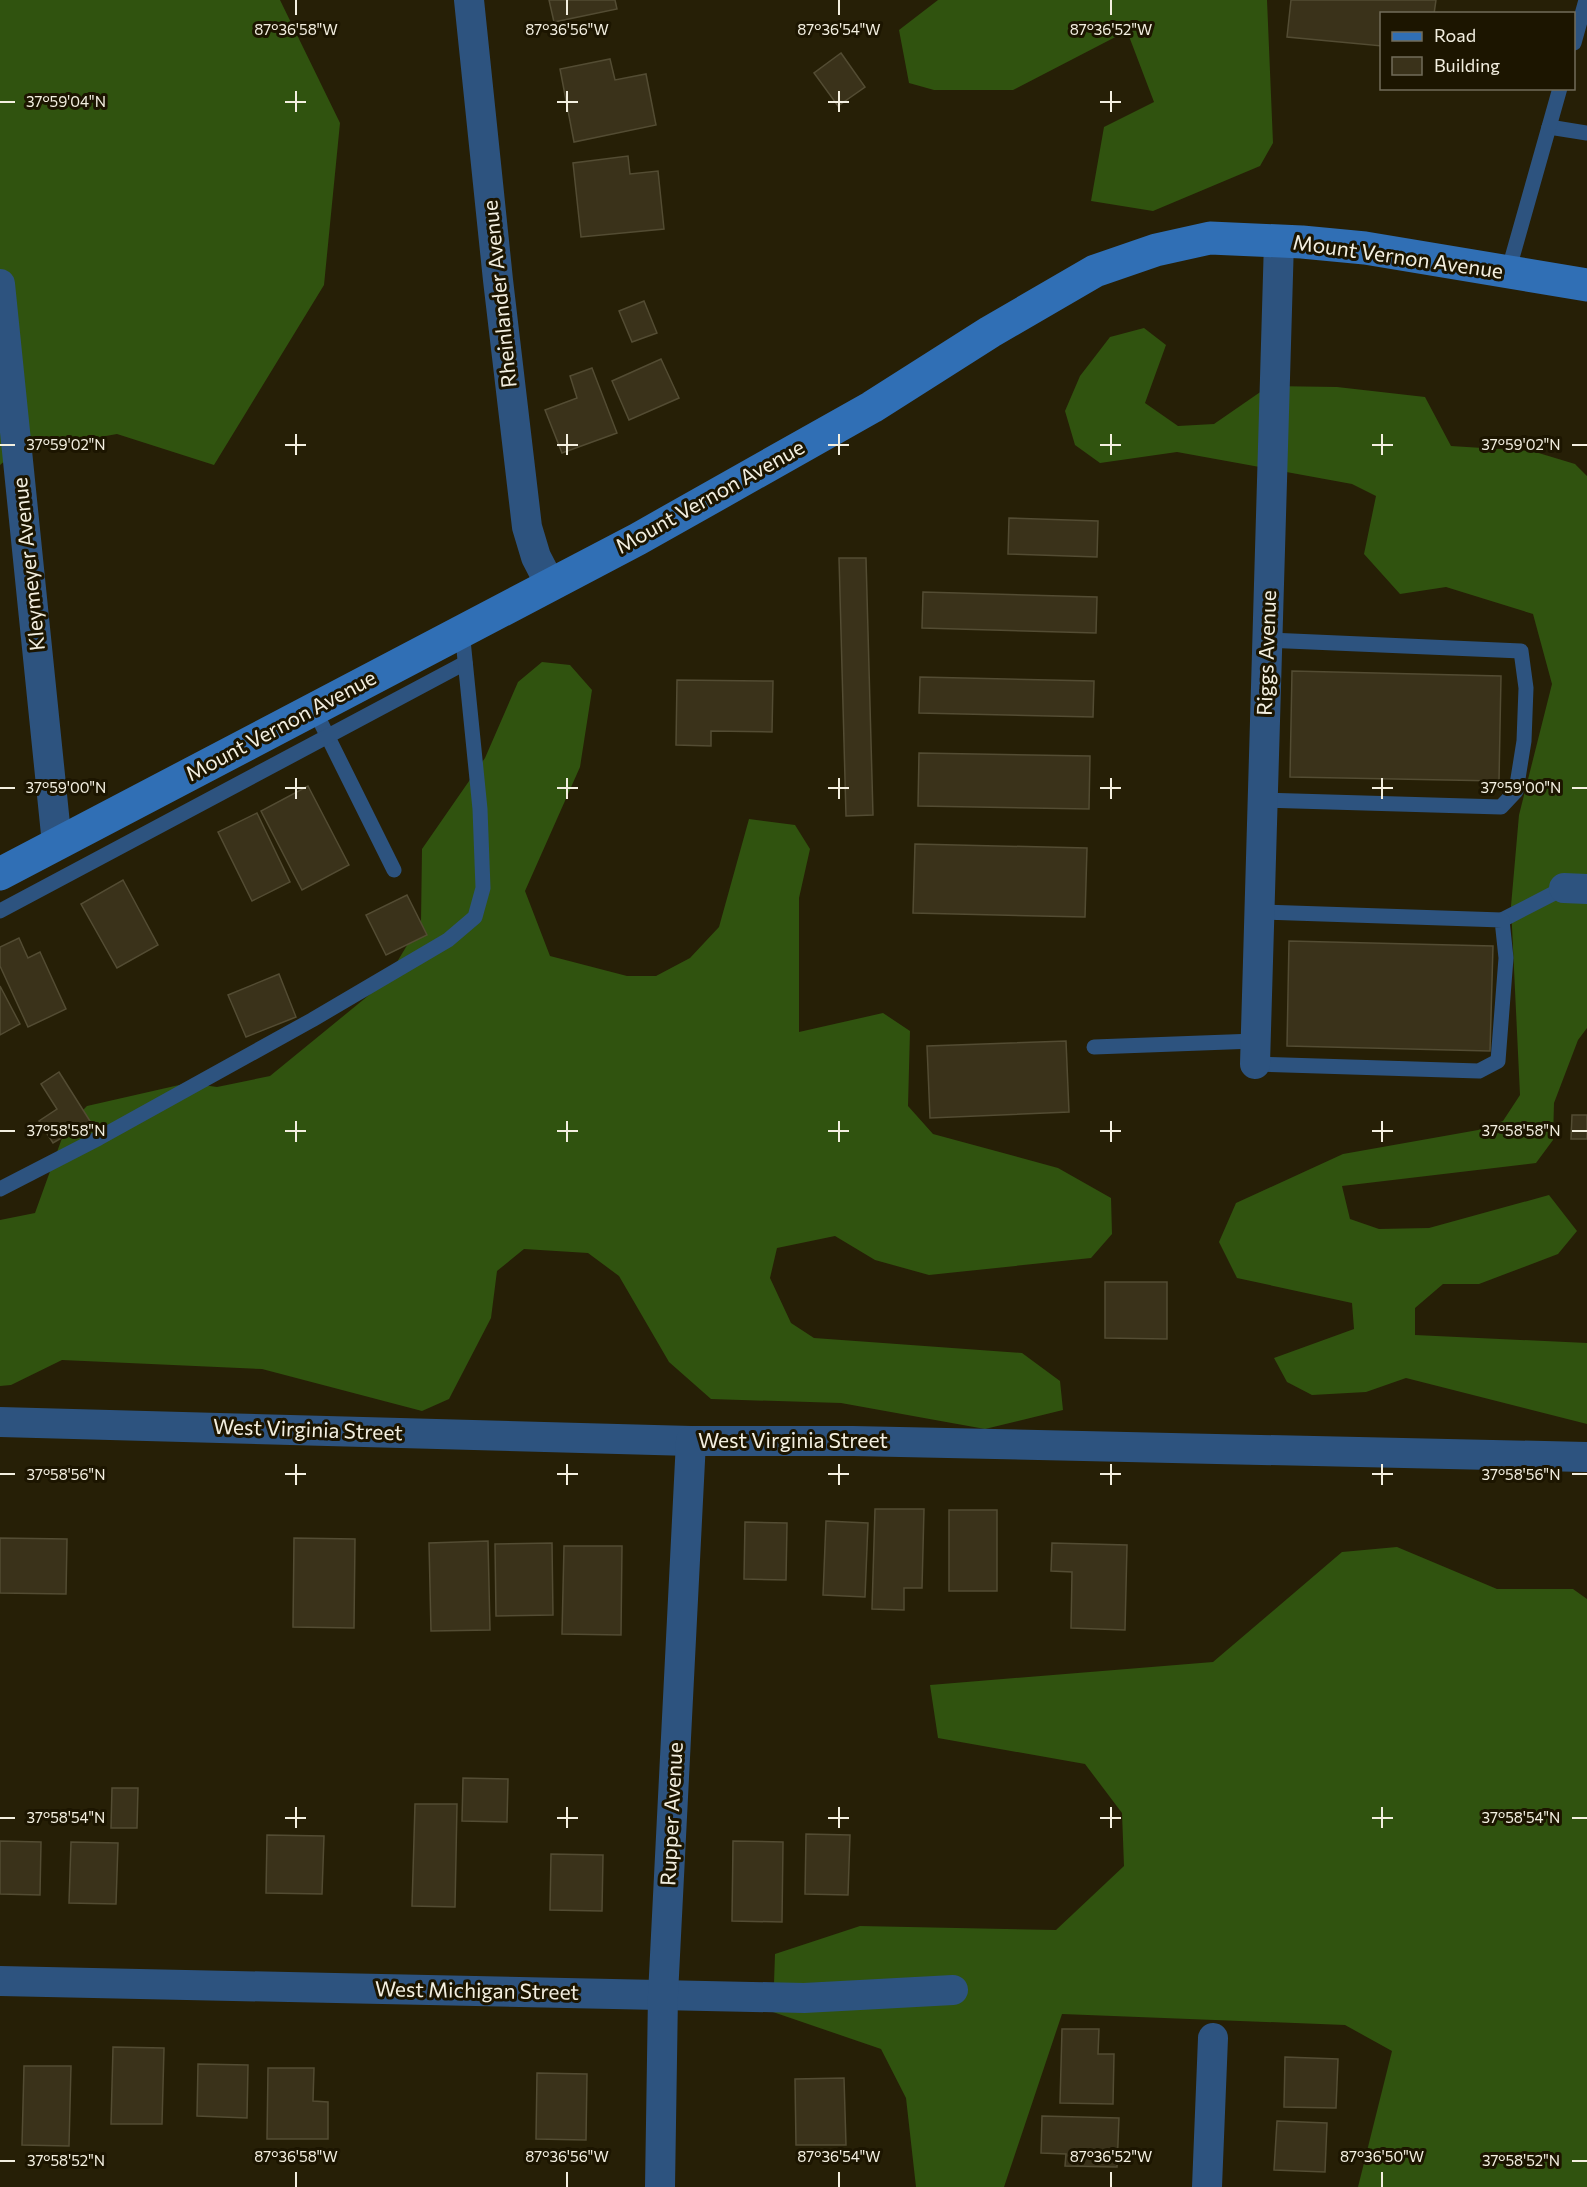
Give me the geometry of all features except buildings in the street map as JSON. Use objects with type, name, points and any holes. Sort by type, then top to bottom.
[{"type":"main road","name":"Mount Vernon Avenue","points":[[0,874],[57,844],[321,722],[462,630],[638,539],[872,406],[990,332],[1095,271],[1156,250],[1210,238],[1365,248],[1587,285]]},
{"type":"street","name":"Rheinlander Avenue","points":[[469,0],[498,280],[527,527],[536,557],[550,584]]},
{"type":"street","name":"Riggs Avenue","points":[[1255,1053],[1279,241]]},
{"type":"street","name":"Kleymeyer Avenue","points":[[0,284],[57,844]]},
{"type":"street","name":"West Virginia Street","points":[[0,1422],[691,1441],[853,1441],[1587,1457]]},
{"type":"street","name":"Rupper Avenue","points":[[660,2187],[663,1995],[691,1441]]},
{"type":"street","name":"West Michigan Street","points":[[0,1981],[804,1998],[953,1990]]},
{"type":"street","points":[[1207,2187],[1212,2038]]},
{"type":"lane","points":[[1575,39],[1586,0]]},
{"type":"lane","points":[[1508,272],[1559,90]]},
{"type":"lane","points":[[1549,127],[1587,133]]},
{"type":"lane","points":[[0,1189],[99,1138],[322,1014],[448,940],[475,917],[483,888],[480,809],[462,630]]},
{"type":"lane","points":[[1263,800],[1502,807],[1516,791],[1524,741],[1526,688],[1521,651],[1267,640]]},
{"type":"lane","points":[[0,911],[321,722],[465,663]]},
{"type":"lane","points":[[321,722],[394,870]]},
{"type":"lane","points":[[1259,912],[1502,920],[1576,888]]},
{"type":"lane","points":[[1094,1047],[1255,1053],[1479,1071],[1498,1061],[1506,958],[1502,920]]},
{"type":"green space","points":[[0,0],[280,0],[340,123],[324,285],[214,465],[117,434],[15,452],[0,465]]},
{"type":"green space","points":[[938,0],[1267,0],[1273,143],[1260,166],[1153,211],[1091,201],[1104,127],[1154,102],[1127,31],[1013,90],[934,90],[909,83],[899,30]]},
{"type":"green space","points":[[1144,328],[1166,345],[1145,403],[1178,426],[1214,424],[1269,386],[1337,387],[1425,397],[1451,446],[1532,451],[1575,464],[1587,476],[1587,1028],[1578,1040],[1554,1103],[1553,1140],[1536,1163],[1342,1186],[1350,1219],[1379,1229],[1429,1228],[1549,1195],[1577,1231],[1558,1254],[1479,1284],[1443,1284],[1415,1308],[1415,1335],[1587,1343],[1587,1424],[1406,1378],[1366,1392],[1312,1395],[1287,1382],[1274,1358],[1354,1329],[1352,1303],[1237,1278],[1219,1242],[1236,1203],[1343,1154],[1478,1130],[1503,1121],[1520,1095],[1511,906],[1519,815],[1552,684],[1533,614],[1446,587],[1400,594],[1364,554],[1376,496],[1352,484],[1177,452],[1100,463],[1075,445],[1065,411],[1080,376],[1110,337]]},
{"type":"green space","points":[[542,662],[570,665],[592,690],[580,767],[525,891],[550,956],[627,976],[656,976],[690,958],[719,927],[749,819],[795,825],[810,849],[799,898],[799,1032],[883,1013],[910,1031],[908,1106],[933,1134],[1058,1168],[1111,1198],[1112,1234],[1091,1258],[929,1275],[875,1260],[835,1236],[777,1248],[770,1278],[791,1323],[814,1338],[1022,1353],[1060,1381],[1063,1410],[985,1429],[841,1403],[711,1399],[669,1362],[619,1276],[588,1253],[524,1249],[497,1271],[491,1318],[449,1399],[422,1411],[262,1369],[62,1360],[11,1385],[0,1386],[0,1220],[35,1213],[66,1127],[87,1106],[188,1083],[217,1087],[270,1076],[385,982],[421,922],[422,849],[485,758],[518,682]]},
{"type":"green space","points":[[1397,1547],[1497,1589],[1573,1589],[1587,1599],[1587,2187],[1358,2187],[1392,2051],[1345,2025],[1062,2014],[1004,2187],[916,2187],[906,2098],[881,2049],[773,2012],[775,1954],[860,1926],[1056,1930],[1124,1866],[1122,1813],[1085,1764],[938,1738],[930,1685],[1213,1662],[1342,1552]]}]
